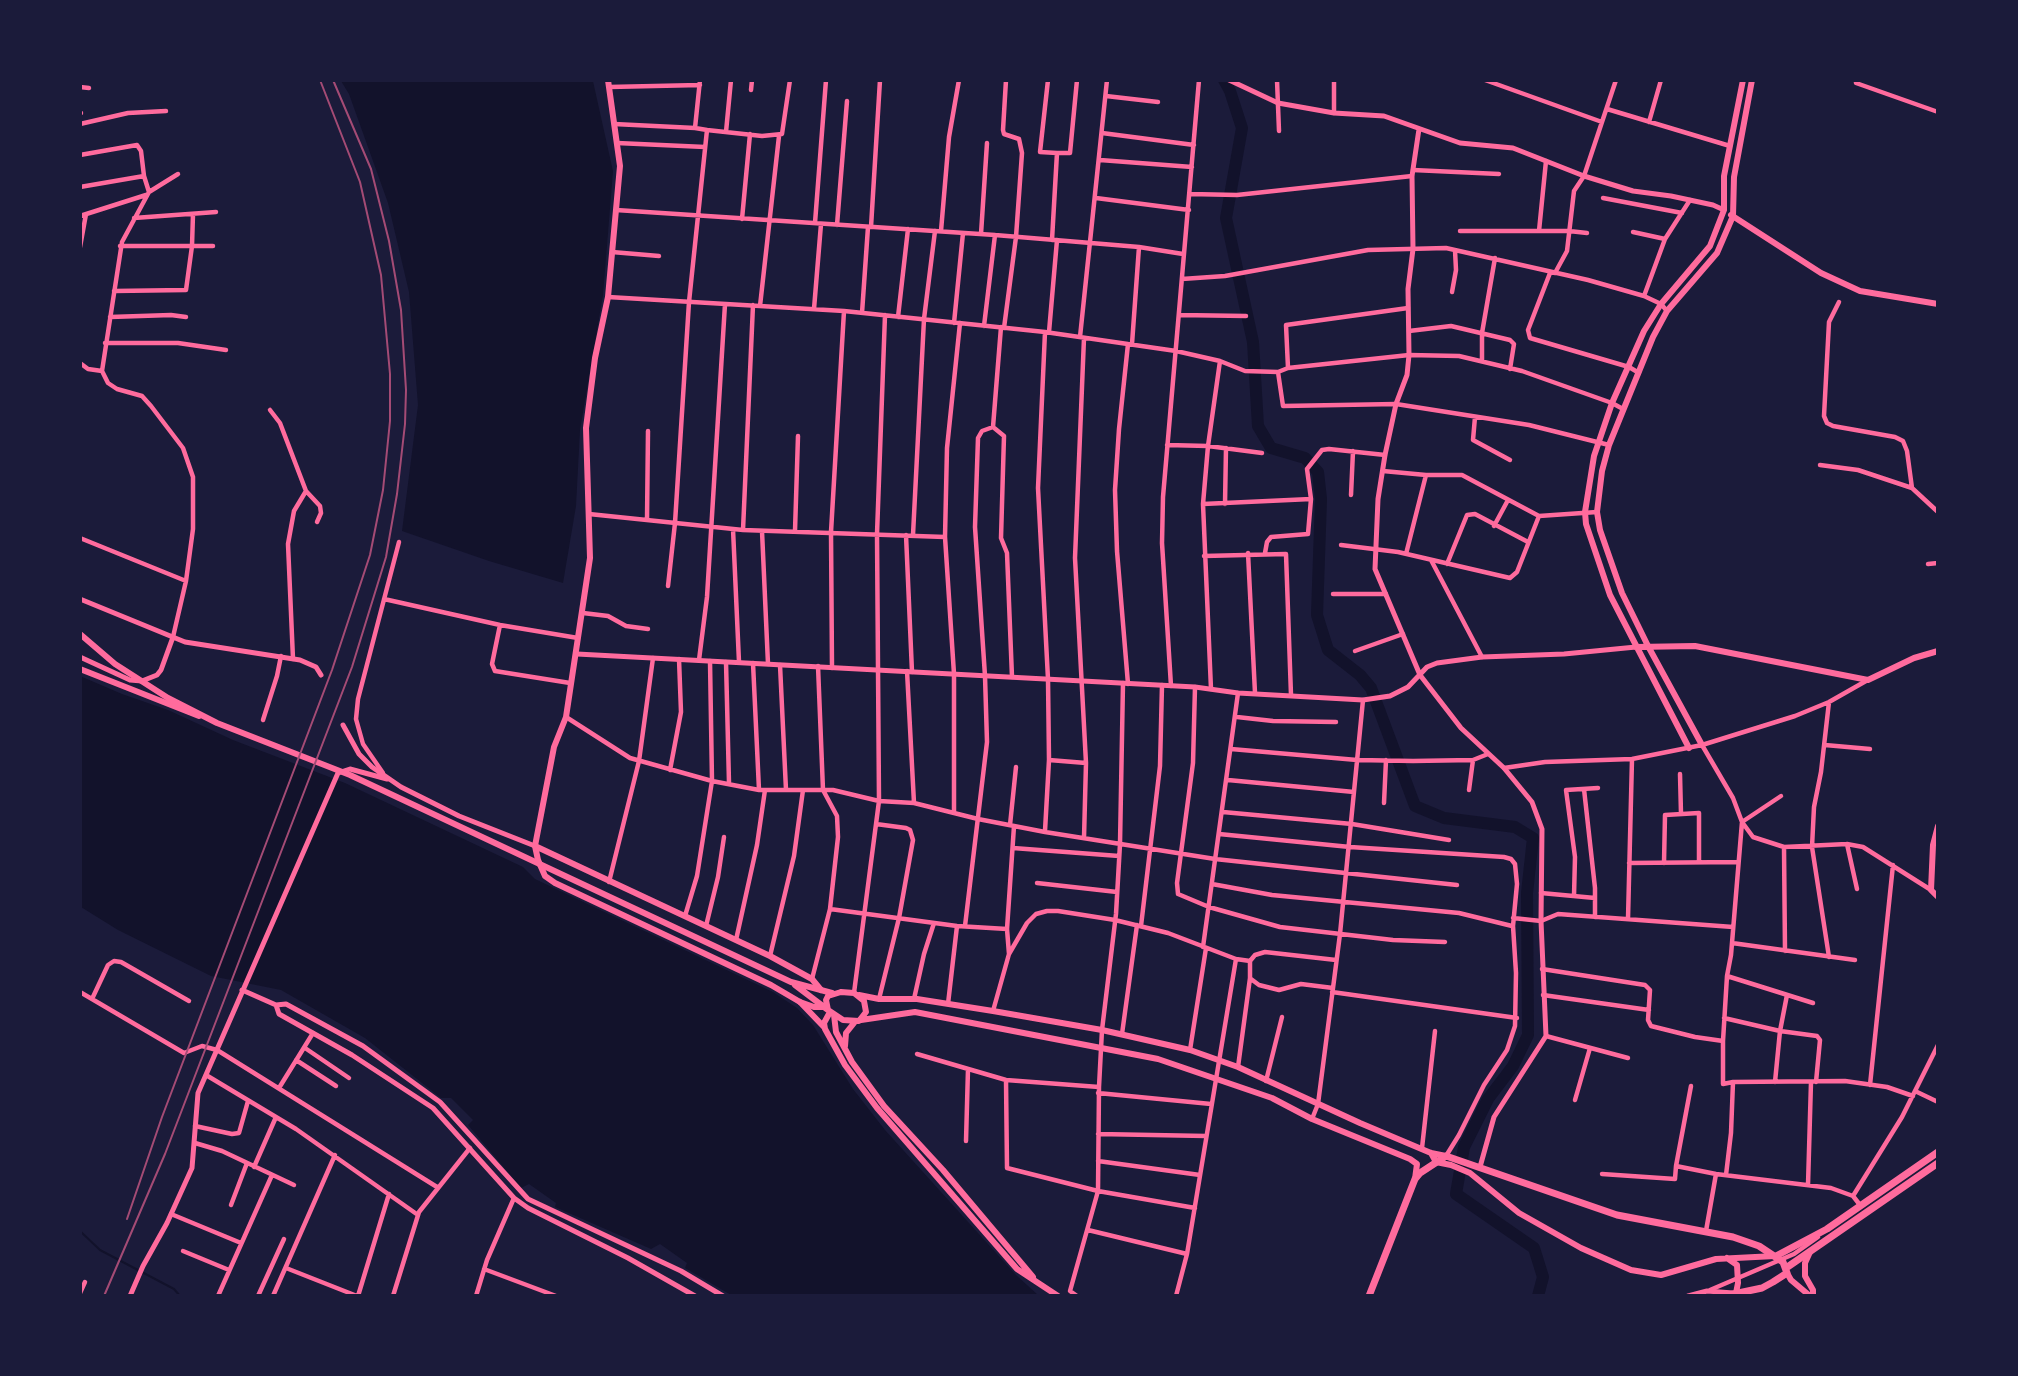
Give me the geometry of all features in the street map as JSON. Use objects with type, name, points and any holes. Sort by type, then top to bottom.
[{"type":"highway","points":[[1776,1256],[1827,1229],[1937,1154]]},
{"type":"highway","points":[[1369,1296],[1415,1179],[1446,1156],[1474,1168],[1617,1215],[1706,1231],[1759,1247],[1776,1256],[1783,1262],[1786,1270]]},
{"type":"highway","points":[[1724,1296],[1762,1288],[1937,1163]]},
{"type":"main road","points":[[1689,748],[1610,595],[1586,524],[1585,512],[1594,456],[1612,402],[1644,331],[1661,304],[1710,246],[1724,210],[1724,176],[1743,80]]},
{"type":"main road","points":[[1702,745],[1647,646],[1622,593],[1600,530],[1597,512],[1602,471],[1609,445],[1653,337],[1667,311],[1717,253],[1733,216],[1734,177],[1752,80]]},
{"type":"main road","points":[[608,84],[620,166],[608,297],[595,358],[586,428],[590,558],[566,717],[554,747],[535,846],[545,876],[814,1007],[858,1021],[915,1012],[1158,1059],[1272,1098],[1312,1119],[1410,1159],[1417,1164],[1415,1179]]},
{"type":"main road","points":[[1741,94],[1749,97]]},
{"type":"main road","points":[[1724,210],[1821,273],[1860,291],[1937,304]]},
{"type":"main road","points":[[80,634],[115,664],[168,698],[217,723]]},
{"type":"main road","points":[[1636,647],[1695,646],[1868,680],[1914,658],[1937,651]]},
{"type":"main road","points":[[80,669],[350,775],[791,982],[832,993],[879,999],[914,999],[993,1011],[1102,1030],[1190,1050],[1238,1067],[1265,1082],[1431,1153],[1446,1156]]},
{"type":"main road","points":[[1937,827],[1933,845],[1931,890],[1937,897]]},
{"type":"main road","points":[[535,846],[770,956],[812,979],[821,990]]},
{"type":"main road","points":[[791,982],[829,1011]]},
{"type":"main road","points":[[832,993],[826,1000],[834,1026],[845,1049],[884,1106],[943,1170],[1034,1279]]},
{"type":"main road","points":[[845,1049],[846,1033],[866,1008],[864,1001],[856,994]]},
{"type":"main road","points":[[800,1002],[824,1027],[845,1065],[877,1108],[1017,1269],[1058,1296]]},
{"type":"main road","points":[[824,1027],[829,1011]]},
{"type":"main road","points":[[1431,1153],[1436,1162],[1474,1168],[1518,1213],[1581,1248],[1631,1270],[1661,1275],[1694,1264],[1727,1258],[1776,1256]]},
{"type":"main road","points":[[1786,1270],[1791,1280],[1812,1296],[1813,1290],[1805,1276],[1805,1263],[1810,1252]]},
{"type":"main road","points":[[1727,1258],[1737,1265],[1736,1294]]},
{"type":"street","points":[[726,132],[731,80]]},
{"type":"street","points":[[751,90],[752,80]]},
{"type":"street","points":[[760,306],[779,136],[784,130],[790,80]]},
{"type":"street","points":[[814,309],[826,80]]},
{"type":"street","points":[[862,313],[880,80]]},
{"type":"street","points":[[913,535],[924,319],[958,80]]},
{"type":"street","points":[[993,427],[1016,237],[1022,153],[1019,139],[1004,134],[1003,130],[1006,80]]},
{"type":"street","points":[[1048,80],[1040,152],[1057,153],[1070,153],[1077,80]]},
{"type":"street","points":[[1084,838],[1086,763],[1075,558],[1082,337],[1107,80]]},
{"type":"street","points":[[1171,686],[1162,543],[1167,445],[1199,80]]},
{"type":"street","points":[[1277,80],[1279,131]]},
{"type":"street","points":[[1334,80],[1334,113]]},
{"type":"street","points":[[1485,80],[1505,83],[1602,122]]},
{"type":"street","points":[[1616,80],[1584,176],[1574,191],[1567,251],[1552,273],[1528,330],[1530,338],[1629,367],[1640,373]]},
{"type":"street","points":[[1649,122],[1661,80]]},
{"type":"street","points":[[1856,80],[1856,83],[1937,112]]},
{"type":"street","points":[[1232,81],[1278,103],[1334,113],[1384,116],[1460,142],[1513,148],[1584,176],[1633,191],[1690,200],[1724,210]]},
{"type":"street","points":[[608,84],[700,83],[695,128]]},
{"type":"street","points":[[80,88],[89,88]]},
{"type":"street","points":[[1106,96],[1158,102]]},
{"type":"street","points":[[837,225],[847,101]]},
{"type":"street","points":[[1606,109],[1730,146]]},
{"type":"street","points":[[80,124],[128,113],[166,111]]},
{"type":"street","points":[[614,124],[779,136]]},
{"type":"street","points":[[668,586],[675,523],[689,302],[707,130]]},
{"type":"street","points":[[1419,130],[1412,173],[1413,249],[1408,289],[1407,375],[1396,404],[1385,455],[1378,499],[1375,569],[1420,675],[1461,728],[1504,768],[1532,802],[1542,829],[1542,995],[1546,1036],[1494,1117],[1474,1168]]},
{"type":"street","points":[[1102,133],[1194,145]]},
{"type":"street","points":[[742,219],[750,134]]},
{"type":"street","points":[[617,142],[705,147]]},
{"type":"street","points":[[981,234],[987,143]]},
{"type":"street","points":[[80,155],[137,145],[141,152],[148,194],[120,246],[102,371],[108,383],[117,389],[142,396],[183,448],[193,477],[195,503],[186,580],[173,637],[157,676],[142,681],[130,680],[80,657]]},
{"type":"street","points":[[1045,832],[1049,760],[1048,679],[1038,488],[1055,240],[1057,153]]},
{"type":"street","points":[[1100,160],[1192,167]]},
{"type":"street","points":[[1539,231],[1546,161]]},
{"type":"street","points":[[1190,194],[1237,195],[1412,173],[1499,174]]},
{"type":"street","points":[[80,247],[83,215],[148,194],[178,174]]},
{"type":"street","points":[[80,187],[144,176]]},
{"type":"street","points":[[1096,198],[1189,209]]},
{"type":"street","points":[[1603,198],[1682,213]]},
{"type":"street","points":[[1644,296],[1665,239],[1690,200]]},
{"type":"street","points":[[616,209],[995,235],[1139,247],[1183,254]]},
{"type":"street","points":[[134,218],[216,212]]},
{"type":"street","points":[[114,291],[186,290],[193,214]]},
{"type":"street","points":[[898,317],[908,229]]},
{"type":"street","points":[[1460,231],[1587,233]]},
{"type":"street","points":[[1633,232],[1665,239]]},
{"type":"street","points":[[954,811],[954,674],[945,537],[947,448],[962,233]]},
{"type":"street","points":[[984,326],[995,235]]},
{"type":"street","points":[[120,246],[213,246]]},
{"type":"street","points":[[1077,1296],[1070,1291],[1098,1191],[1098,1094],[1102,1030],[1115,920],[1120,844],[1126,683],[1115,490],[1139,247]]},
{"type":"street","points":[[1182,279],[1249,272],[1368,250],[1455,250],[1644,296],[1661,304],[1667,311]]},
{"type":"street","points":[[1452,292],[1456,270],[1455,250]]},
{"type":"street","points":[[612,252],[659,256]]},
{"type":"street","points":[[1482,360],[1482,333],[1495,258]]},
{"type":"street","points":[[608,297],[844,311],[1047,332],[1176,351],[1220,361],[1245,371],[1278,372],[1288,368],[1409,355],[1459,356],[1510,369],[1612,402],[1623,409]]},
{"type":"street","points":[[1839,302],[1829,322],[1824,416],[1827,423],[1833,426],[1895,437],[1903,441],[1908,451],[1912,488]]},
{"type":"street","points":[[699,660],[707,597],[725,304]]},
{"type":"street","points":[[743,530],[752,305]]},
{"type":"street","points":[[1288,368],[1286,325],[1408,308]]},
{"type":"street","points":[[832,667],[831,532],[844,311]]},
{"type":"street","points":[[856,994],[879,801],[877,534],[885,315]]},
{"type":"street","points":[[1179,315],[1246,316]]},
{"type":"street","points":[[110,317],[186,317]]},
{"type":"street","points":[[1409,331],[1441,326],[1513,342],[1510,369]]},
{"type":"street","points":[[105,343],[178,343],[226,350]]},
{"type":"street","points":[[1211,689],[1203,504],[1220,361]]},
{"type":"street","points":[[80,363],[88,369],[102,371]]},
{"type":"street","points":[[1278,372],[1283,406],[1396,404],[1529,425],[1609,445]]},
{"type":"street","points":[[270,410],[280,423],[306,491],[321,509],[317,522]]},
{"type":"street","points":[[1475,417],[1473,440],[1510,460]]},
{"type":"street","points":[[965,926],[987,742],[975,527],[978,438],[982,431],[993,427]]},
{"type":"street","points":[[993,427],[1004,436],[1001,538],[1007,553],[1012,677]]},
{"type":"street","points":[[648,431],[648,520]]},
{"type":"street","points":[[795,531],[799,436]]},
{"type":"street","points":[[1167,445],[1208,446],[1262,453]]},
{"type":"street","points":[[1225,504],[1226,448]]},
{"type":"street","points":[[1265,553],[1271,537],[1308,534],[1311,499],[1307,469],[1322,450],[1385,455]]},
{"type":"street","points":[[1352,495],[1353,451]]},
{"type":"street","points":[[1820,465],[1858,470],[1912,488],[1937,512]]},
{"type":"street","points":[[1383,471],[1469,477],[1539,516],[1597,512]]},
{"type":"street","points":[[1405,554],[1426,475]]},
{"type":"street","points":[[293,659],[288,544],[293,511],[306,491]]},
{"type":"street","points":[[1203,504],[1311,499]]},
{"type":"street","points":[[1494,526],[1508,500]]},
{"type":"street","points":[[589,514],[743,530],[945,537]]},
{"type":"street","points":[[1447,564],[1467,514],[1475,514],[1528,542]]},
{"type":"street","points":[[1341,545],[1431,559],[1510,578],[1517,572],[1539,516]]},
{"type":"street","points":[[733,529],[739,662]]},
{"type":"street","points":[[762,531],[768,664]]},
{"type":"street","points":[[905,535],[914,803]]},
{"type":"street","points":[[80,538],[186,580]]},
{"type":"street","points":[[387,779],[363,744],[356,719],[358,699],[399,542]]},
{"type":"street","points":[[1204,556],[1284,552],[1287,556],[1290,695]]},
{"type":"street","points":[[1248,553],[1255,693]]},
{"type":"street","points":[[1431,559],[1482,657]]},
{"type":"street","points":[[1928,564],[1937,563]]},
{"type":"street","points":[[1333,594],[1385,594]]},
{"type":"street","points":[[80,599],[185,642],[311,663],[321,675]]},
{"type":"street","points":[[384,599],[500,625],[579,638]]},
{"type":"street","points":[[583,613],[648,629]]},
{"type":"street","points":[[500,625],[492,664],[495,671],[570,683]]},
{"type":"street","points":[[1355,651],[1403,634]]},
{"type":"street","points":[[577,654],[1162,685],[1238,693],[1363,700],[1390,695],[1408,687],[1427,667],[1437,663],[1482,657],[1564,654],[1636,647]]},
{"type":"street","points":[[263,720],[281,656]]},
{"type":"street","points":[[609,882],[639,761],[653,658]]},
{"type":"street","points":[[670,770],[681,712],[679,659]]},
{"type":"street","points":[[685,917],[697,876],[712,781],[710,661]]},
{"type":"street","points":[[726,662],[729,784]]},
{"type":"street","points":[[753,663],[759,790]]},
{"type":"street","points":[[780,665],[786,790]]},
{"type":"street","points":[[812,979],[830,909],[838,837],[837,816],[822,790],[818,666]]},
{"type":"street","points":[[1504,768],[1545,762],[1632,760],[1702,745],[1783,720],[1829,702],[1868,680]]},
{"type":"street","points":[[1122,1034],[1151,848],[1160,766],[1162,685]]},
{"type":"street","points":[[1195,687],[1193,763],[1177,892],[1209,907],[1280,927],[1392,940],[1445,942]]},
{"type":"street","points":[[1190,1050],[1237,717],[1238,693]]},
{"type":"street","points":[[1312,1119],[1318,1104],[1344,902],[1363,700]]},
{"type":"street","points":[[1829,702],[1825,745],[1814,807],[1812,847],[1829,957]]},
{"type":"street","points":[[566,717],[630,758],[712,781],[759,790],[833,790],[879,801],[914,803],[1045,832],[1215,859],[1457,885]]},
{"type":"street","points":[[1237,717],[1273,721],[1336,722]]},
{"type":"street","points":[[342,725],[359,754],[387,779]]},
{"type":"street","points":[[1702,745],[1733,798],[1742,822],[1753,837],[1784,847],[1847,844],[1863,847],[1931,890]]},
{"type":"street","points":[[1825,745],[1870,750]]},
{"type":"street","points":[[1231,750],[1357,760],[1413,761],[1473,760],[1488,754]]},
{"type":"street","points":[[1049,760],[1086,763]]},
{"type":"street","points":[[1384,803],[1386,760]]},
{"type":"street","points":[[1469,790],[1473,760]]},
{"type":"street","points":[[1628,919],[1632,760]]},
{"type":"street","points":[[1009,954],[1007,929],[1016,767]]},
{"type":"street","points":[[130,1296],[191,1168],[198,1093],[340,770],[350,769],[387,779],[459,816],[535,846]]},
{"type":"street","points":[[1680,774],[1681,814]]},
{"type":"street","points":[[1228,780],[1354,792]]},
{"type":"street","points":[[1574,896],[1575,857],[1566,790],[1598,788]]},
{"type":"street","points":[[1584,789],[1595,917]]},
{"type":"street","points":[[736,941],[757,845],[765,790]]},
{"type":"street","points":[[770,956],[794,856],[803,790]]},
{"type":"street","points":[[1780,796],[1742,822],[1727,976],[1723,1084],[1844,1082],[1887,1087],[1937,1101]]},
{"type":"street","points":[[1223,812],[1352,824],[1449,840]]},
{"type":"street","points":[[1664,863],[1665,815],[1699,813],[1699,862]]},
{"type":"street","points":[[876,824],[906,828],[913,840],[899,918],[879,999]]},
{"type":"street","points":[[1219,834],[1511,859],[1517,869],[1513,918],[1517,1018],[1507,1049],[1484,1085],[1446,1156]]},
{"type":"street","points":[[706,927],[724,837]]},
{"type":"street","points":[[1847,844],[1857,889]]},
{"type":"street","points":[[1784,847],[1786,951]]},
{"type":"street","points":[[1013,848],[1119,856]]},
{"type":"street","points":[[1629,863],[1738,862]]},
{"type":"street","points":[[1870,1085],[1893,865]]},
{"type":"street","points":[[1037,883],[1117,892]]},
{"type":"street","points":[[1212,884],[1272,895],[1460,913],[1513,926]]},
{"type":"street","points":[[1541,893],[1595,898]]},
{"type":"street","points":[[830,909],[957,926],[1007,929]]},
{"type":"street","points":[[993,1011],[1009,954],[1027,923],[1036,914],[1058,911],[1115,920],[1168,933],[1236,959],[1250,961]]},
{"type":"street","points":[[1513,918],[1541,921],[1558,914],[1733,928]]},
{"type":"street","points":[[914,999],[934,923]]},
{"type":"street","points":[[948,1004],[957,926]]},
{"type":"street","points":[[1732,943],[1855,960]]},
{"type":"street","points":[[1238,1067],[1250,961],[1255,955],[1265,953],[1336,960]]},
{"type":"street","points":[[1176,1296],[1187,1254],[1236,959]]},
{"type":"street","points":[[92,999],[108,965],[114,961],[121,962],[189,1001]]},
{"type":"street","points":[[1542,969],[1645,985],[1650,990],[1649,1024],[1655,1028],[1723,1041]]},
{"type":"street","points":[[1727,976],[1814,1003]]},
{"type":"street","points":[[1250,978],[1259,985],[1279,990],[1301,984],[1517,1018]]},
{"type":"street","points":[[243,988],[276,1005],[286,1004],[363,1046],[440,1102],[528,1199],[681,1271],[723,1296]]},
{"type":"street","points":[[80,992],[184,1053],[202,1046],[218,1050],[437,1187]]},
{"type":"street","points":[[1542,995],[1649,1010]]},
{"type":"street","points":[[1775,1082],[1787,995]]},
{"type":"street","points":[[276,1005],[279,1014],[422,1099],[470,1147],[514,1198],[528,1208],[628,1258],[695,1296]]},
{"type":"street","points":[[1265,1082],[1282,1017]]},
{"type":"street","points":[[1724,1018],[1780,1031],[1814,1034],[1819,1038],[1808,1185]]},
{"type":"street","points":[[1422,1148],[1435,1031]]},
{"type":"street","points":[[279,1088],[313,1033]]},
{"type":"street","points":[[1546,1036],[1628,1058]]},
{"type":"street","points":[[1853,1196],[1902,1116],[1937,1045]]},
{"type":"street","points":[[304,1048],[349,1078]]},
{"type":"street","points":[[1575,1100],[1590,1048]]},
{"type":"street","points":[[917,1054],[1006,1080],[1099,1087]]},
{"type":"street","points":[[296,1060],[336,1086]]},
{"type":"street","points":[[966,1141],[968,1069]]},
{"type":"street","points":[[206,1075],[335,1155],[418,1215]]},
{"type":"street","points":[[1006,1080],[1007,1168],[1098,1191],[1195,1208]]},
{"type":"street","points":[[1726,1175],[1733,1082]]},
{"type":"street","points":[[1602,1174],[1675,1179],[1691,1086]]},
{"type":"street","points":[[1098,1094],[1211,1104]]},
{"type":"street","points":[[195,1126],[239,1133],[248,1100]]},
{"type":"street","points":[[254,1167],[276,1117]]},
{"type":"street","points":[[1098,1134],[1206,1136]]},
{"type":"street","points":[[195,1143],[222,1151],[294,1185]]},
{"type":"street","points":[[393,1296],[418,1215],[470,1147]]},
{"type":"street","points":[[1695,1296],[1794,1254],[1937,1154]]},
{"type":"street","points":[[273,1296],[335,1155]]},
{"type":"street","points":[[1098,1161],[1200,1175]]},
{"type":"street","points":[[231,1205],[247,1163]]},
{"type":"street","points":[[1676,1166],[1716,1174],[1831,1188],[1853,1196],[1860,1205]]},
{"type":"street","points":[[1706,1231],[1716,1174]]},
{"type":"street","points":[[218,1296],[272,1175]]},
{"type":"street","points":[[286,1268],[358,1296],[389,1194]]},
{"type":"street","points":[[476,1296],[484,1269],[514,1198]]},
{"type":"street","points":[[171,1214],[241,1243]]},
{"type":"street","points":[[1088,1230],[1187,1254]]},
{"type":"street","points":[[258,1296],[284,1239]]},
{"type":"street","points":[[183,1251],[229,1270]]},
{"type":"street","points":[[484,1269],[556,1296]]},
{"type":"street","points":[[80,1293],[85,1282]]},
{"type":"street","points":[[1688,1296],[1707,1291],[1736,1294]]},
{"type":"shaded area","points":[[341,81],[593,81],[613,171],[603,295],[580,430],[576,506],[563,583],[402,531],[418,405],[409,292],[388,203],[349,94]]},
{"type":"shaded area","points":[[80,676],[345,783],[523,867],[535,879],[773,992],[797,1008],[813,1025],[853,1089],[885,1130],[1016,1275],[1038,1295],[731,1295],[685,1268],[687,1263],[660,1244],[651,1249],[555,1207],[556,1203],[529,1184],[521,1188],[468,1125],[473,1120],[451,1098],[441,1098],[365,1038],[281,990],[211,976],[118,930],[81,907]]},
{"type":"waterway","points":[[1224,80],[1242,128],[1226,218],[1253,342],[1258,426],[1271,448],[1305,458],[1318,472],[1321,499],[1317,615],[1328,650],[1360,675],[1371,688],[1415,806],[1444,818],[1515,827],[1533,838],[1527,893],[1528,1035],[1513,1066],[1488,1099],[1464,1147],[1456,1194],[1534,1248],[1543,1277],[1538,1296]]},
{"type":"waterway","points":[[80,1231],[100,1250],[174,1289],[180,1296]]},
{"type":"railway","points":[[127,1219],[162,1117],[332,670],[370,555],[383,490],[390,421],[390,374],[381,275],[360,182],[320,80]]},
{"type":"railway","points":[[104,1296],[165,1154],[352,667],[386,557],[405,424],[406,390],[401,310],[389,241],[371,169],[333,80]]}]
